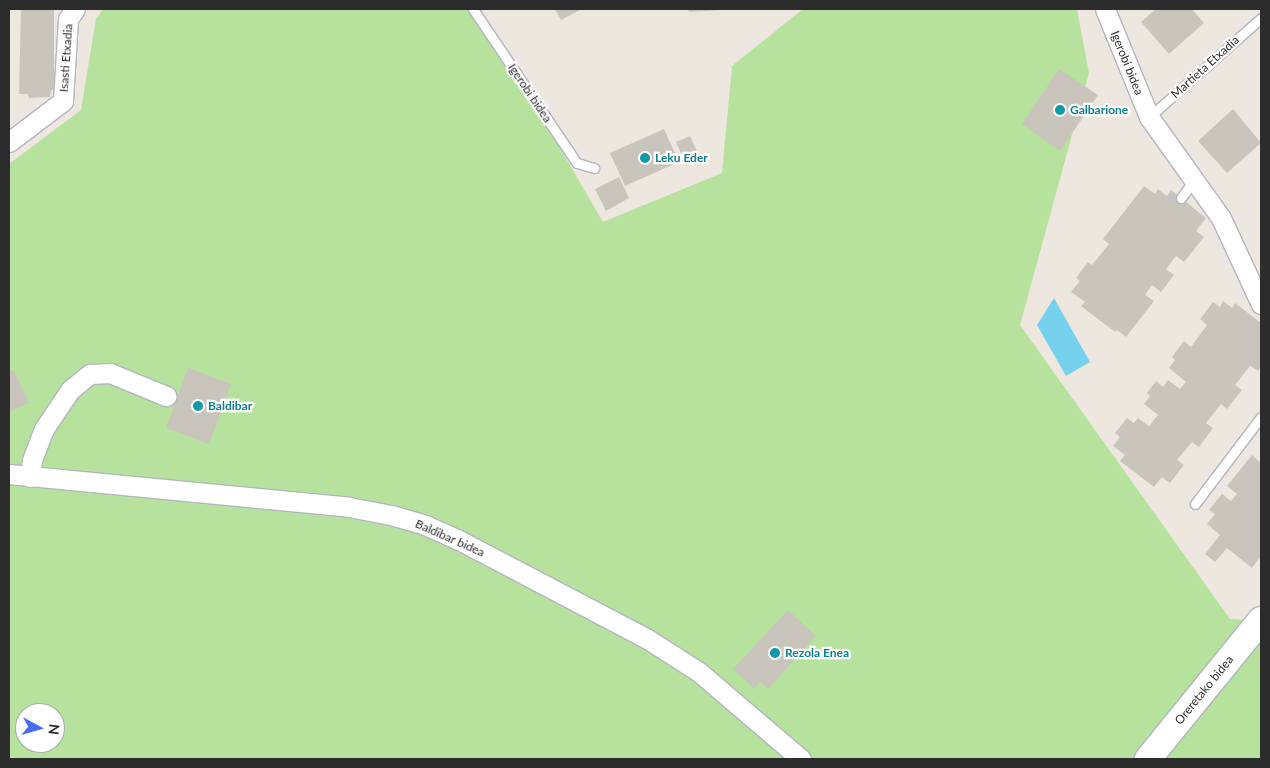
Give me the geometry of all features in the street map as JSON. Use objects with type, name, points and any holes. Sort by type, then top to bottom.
[{"type":"main road","name":"Oreretako bidea","points":[[1148,759],[1261,620]]},
{"type":"street","name":"Isasti Etxadia","points":[[9,142],[63,102],[68,19],[75,9]]},
{"type":"street","name":"Igerobi bidea","points":[[1105,9],[1149,117],[1221,218],[1258,306]]},
{"type":"street","points":[[30,477],[32,460],[44,429],[70,390],[90,374],[110,374],[166,396]]},
{"type":"street","name":"Baldibar bidea","points":[[9,474],[349,507],[391,515],[425,525],[460,540],[646,638],[699,672],[801,759]]},
{"type":"lane","name":"Igerobi bidea","points":[[473,9],[577,163],[594,168]]},
{"type":"lane","name":"Martieta Etxadia","points":[[1149,117],[1261,18]]},
{"type":"lane","points":[[1181,198],[1194,180]]},
{"type":"lane","points":[[1195,504],[1261,417]]},
{"type":"green space","points":[[103,9],[479,9],[603,222],[722,173],[732,66],[803,9],[1077,9],[1089,73],[1020,325],[1230,619],[1261,621],[1261,759],[9,759],[9,164],[81,110],[96,19]]},
{"type":"water","points":[[1054,298],[1090,362],[1066,376],[1037,325]]},
{"type":"building","points":[[21,9],[54,9],[54,90],[51,90],[50,97],[29,98],[28,94],[19,94]]},
{"type":"building","points":[[555,9],[582,9],[561,20]]},
{"type":"building","points":[[688,9],[722,9],[722,10],[689,12]]},
{"type":"building","points":[[1156,9],[1192,9],[1204,23],[1169,54],[1141,22]]},
{"type":"building","name":"Galbarione","points":[[1059,69],[1098,95],[1060,151],[1022,124]]},
{"type":"building","points":[[1233,109],[1261,143],[1227,173],[1198,141]]},
{"type":"building","name":"Leku Eder","points":[[664,129],[679,162],[625,186],[610,153]]},
{"type":"building","points":[[690,136],[700,158],[686,165],[676,142]]},
{"type":"building","points":[[619,177],[629,198],[606,211],[595,189]]},
{"type":"building","points":[[1144,186],[1155,194],[1158,189],[1167,196],[1171,190],[1206,218],[1196,231],[1204,237],[1184,262],[1176,256],[1166,269],[1174,275],[1161,292],[1152,285],[1145,295],[1154,301],[1126,337],[1117,330],[1115,332],[1081,306],[1085,302],[1071,292],[1080,281],[1076,278],[1088,262],[1092,265],[1109,244],[1103,239]]},
{"type":"building","points":[[1223,301],[1232,308],[1235,303],[1261,323],[1261,367],[1258,371],[1250,366],[1235,385],[1242,390],[1227,409],[1221,404],[1206,423],[1213,428],[1199,447],[1192,442],[1177,460],[1184,465],[1170,483],[1162,477],[1154,487],[1120,461],[1125,455],[1113,446],[1120,437],[1115,433],[1127,418],[1134,423],[1138,418],[1149,426],[1158,415],[1144,404],[1150,396],[1147,393],[1156,381],[1163,387],[1168,380],[1180,389],[1186,382],[1169,368],[1175,360],[1172,357],[1184,341],[1191,347],[1207,325],[1200,319],[1213,302],[1220,307]]},
{"type":"building","name":"Baldibar","points":[[188,368],[231,384],[209,444],[166,428]]},
{"type":"building","points":[[14,370],[29,403],[9,412],[9,372]]},
{"type":"building","points":[[1252,455],[1261,463],[1261,556],[1252,568],[1227,548],[1215,562],[1205,554],[1220,535],[1207,524],[1215,514],[1209,510],[1222,494],[1231,501],[1237,494],[1227,486]]},
{"type":"building","name":"Rezola Enea","points":[[788,610],[816,636],[768,689],[760,682],[754,689],[733,669]]},
{"type":"place","name":"Galbarione","points":[[1060,110]]},
{"type":"place","name":"Leku Eder","points":[[645,158]]},
{"type":"place","name":"Baldibar","points":[[198,406]]},
{"type":"place","name":"Rezola Enea","points":[[775,653]]}]
